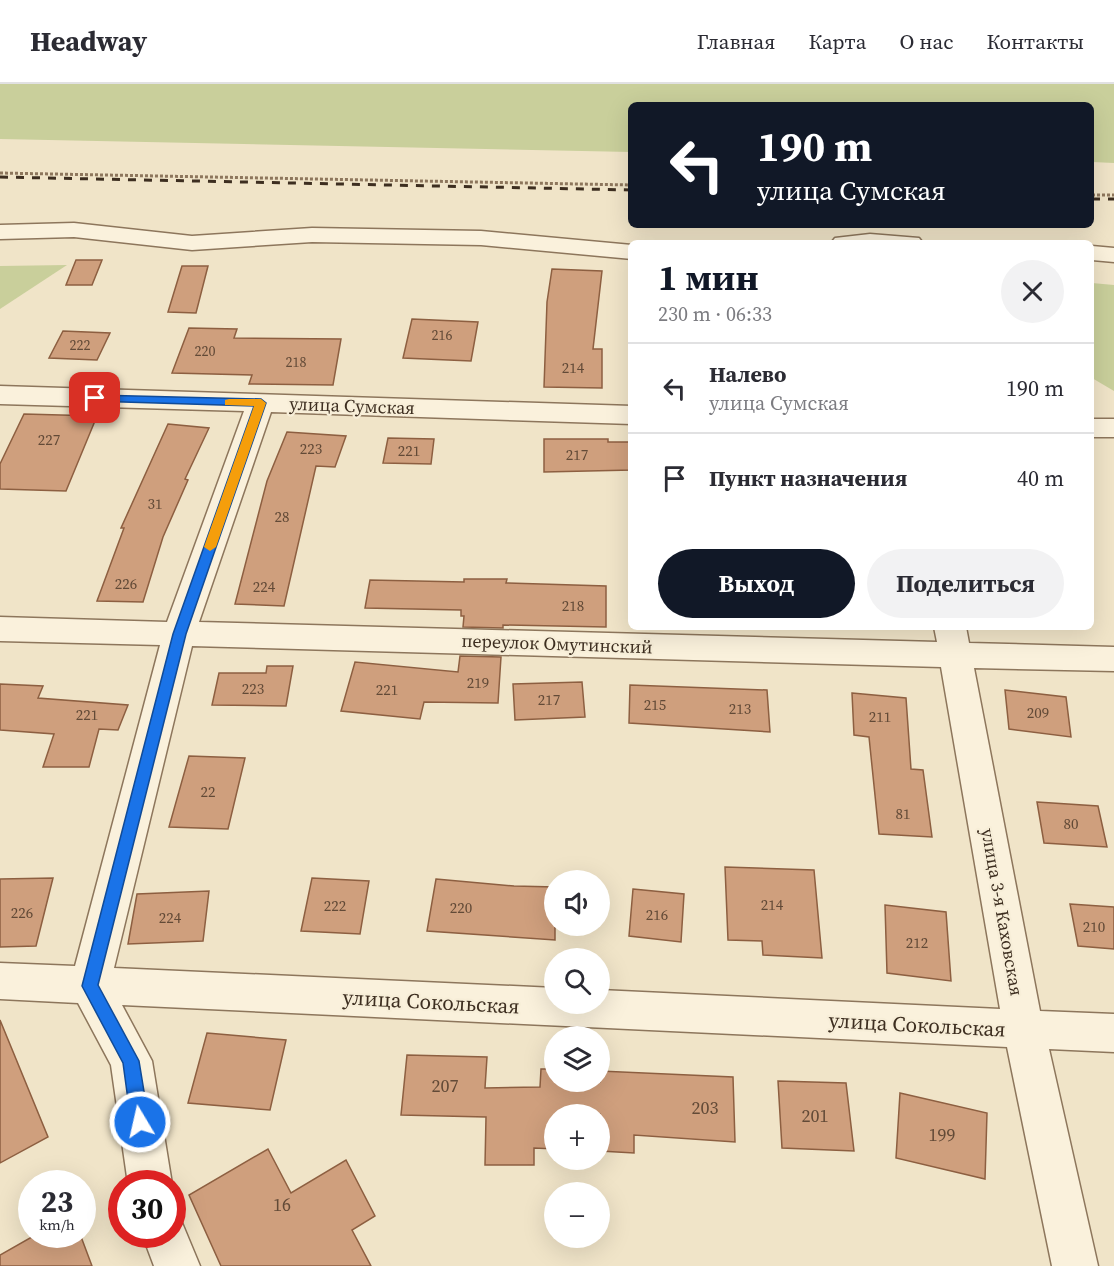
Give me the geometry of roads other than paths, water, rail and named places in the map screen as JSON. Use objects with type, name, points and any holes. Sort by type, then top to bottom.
[{"type":"street","points":[[0,232],[74,230],[192,243],[312,236],[481,238],[628,252]]},
{"type":"street","points":[[1094,253],[1114,255]]},
{"type":"street","name":"улица Сумская","points":[[0,395],[628,415]]},
{"type":"street","points":[[148,1170],[131,1061],[90,986],[179,634],[261,403]]},
{"type":"street","points":[[1094,428],[1114,428]]},
{"type":"street","name":"переулок Омутинский","points":[[0,629],[179,634],[952,641],[1114,659]]},
{"type":"street","name":"улица 3-я Каховская","points":[[952,641],[1024,1030],[1075,1266]]},
{"type":"street","name":"улица Сокольская","points":[[0,981],[1114,1033]]},
{"type":"street","points":[[170,1248],[177,1266]]},
{"type":"railway","points":[[0,177],[628,190]]},
{"type":"railway","points":[[1094,199],[1114,199]]}]
